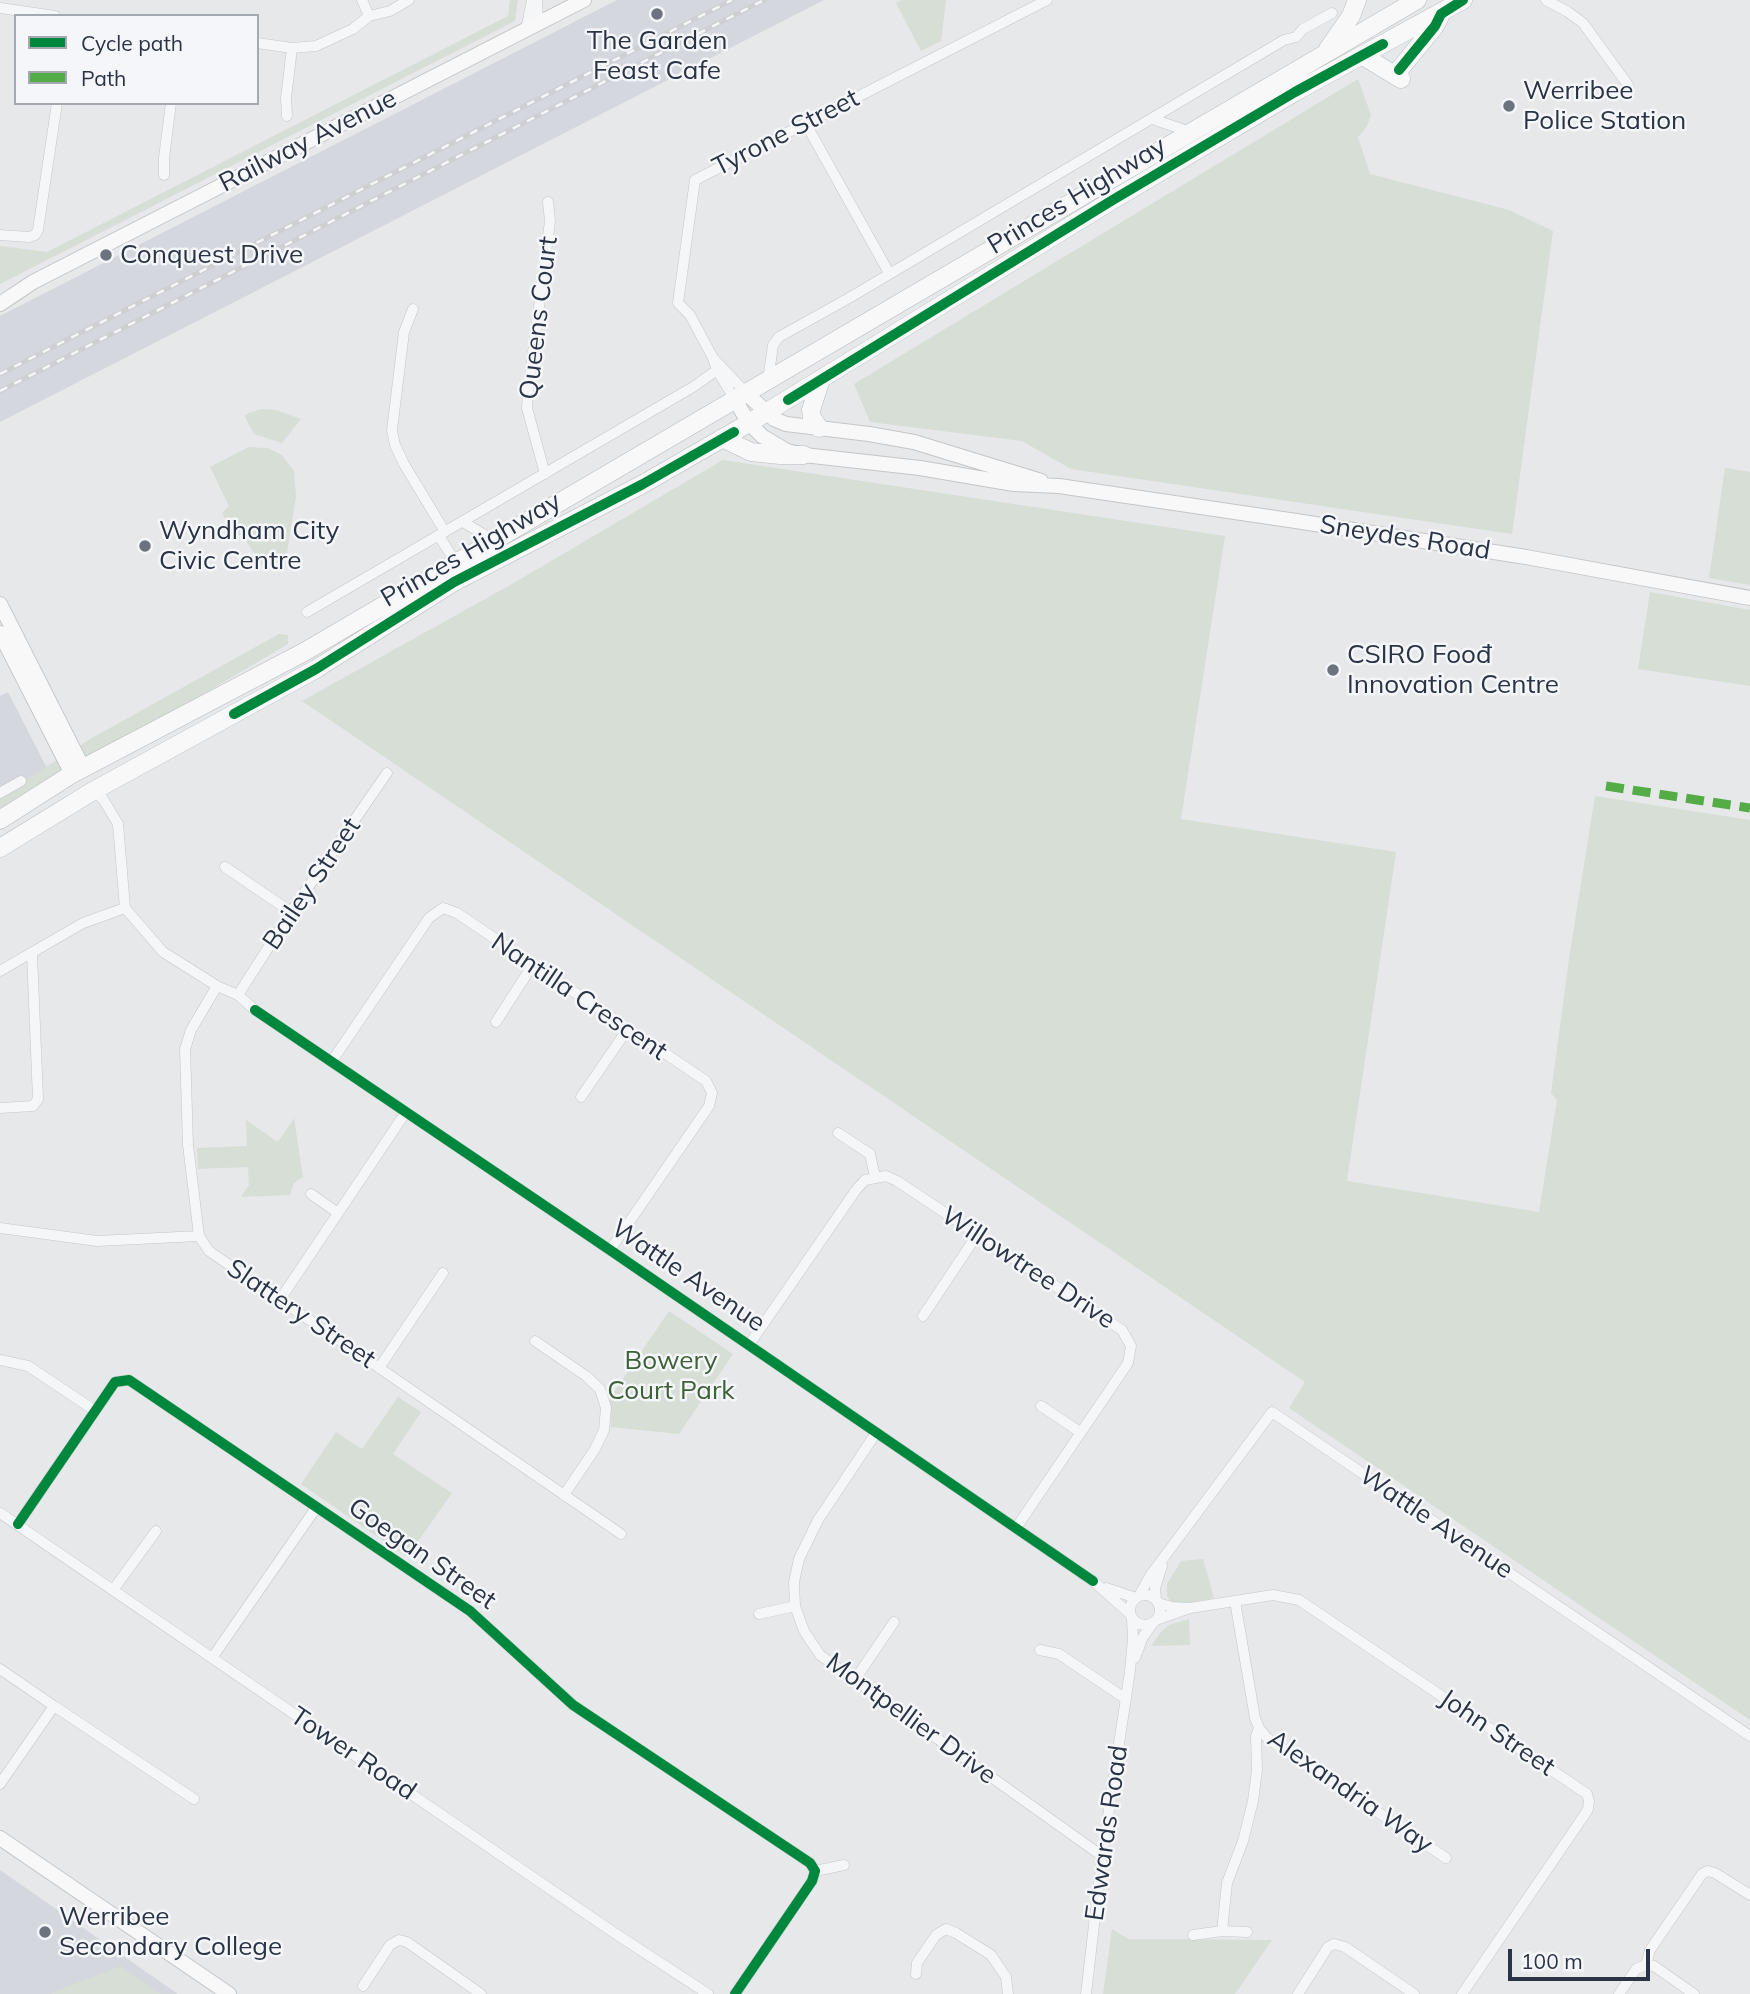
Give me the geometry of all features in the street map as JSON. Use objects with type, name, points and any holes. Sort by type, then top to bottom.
[{"type":"highway","points":[[1324,55],[1351,16],[1357,0]]},
{"type":"highway","points":[[1363,0],[1373,13],[1386,19]]},
{"type":"highway","points":[[1387,0],[1386,19],[1394,38]]},
{"type":"highway","name":"Princes Highway","points":[[0,820],[78,771],[304,652],[1417,0]]},
{"type":"highway","name":"Princes Highway","points":[[0,848],[93,791],[316,669],[454,582],[643,484],[749,424],[1111,201],[1295,92],[1463,0]]},
{"type":"highway","points":[[1363,56],[1400,74],[1441,14]]},
{"type":"highway","points":[[818,428],[811,410],[821,379]]},
{"type":"highway","points":[[722,438],[751,452],[804,454]]},
{"type":"highway","points":[[456,564],[484,566]]},
{"type":"highway","points":[[304,652],[316,669]]},
{"type":"highway","points":[[78,771],[93,791]]},
{"type":"main road","name":"Railway Avenue","points":[[0,304],[33,282],[584,0]]},
{"type":"main road","name":"Railway Avenue","points":[[0,294],[33,282]]},
{"type":"main road","name":"Sneydes Road","points":[[741,397],[786,424],[869,433],[914,442],[961,454],[1059,486]]},
{"type":"main road","name":"Sneydes Road","points":[[741,397],[749,424],[773,444],[787,451],[920,468],[1014,484],[1059,486],[1526,557],[1750,598]]},
{"type":"main road","points":[[0,604],[78,771]]},
{"type":"main road","points":[[0,633],[78,771]]},
{"type":"main road","points":[[0,1838],[229,1994]]},
{"type":"street","points":[[362,0],[369,16]]},
{"type":"street","points":[[259,43],[292,48],[316,46],[361,25],[369,16],[390,11],[409,0]]},
{"type":"street","points":[[531,0],[532,27]]},
{"type":"street","points":[[532,27],[537,0]]},
{"type":"street","name":"Tyrone Street","points":[[741,397],[713,358],[690,315],[678,303],[695,180],[1048,0]]},
{"type":"street","points":[[1546,0],[1583,23],[1628,85]]},
{"type":"street","points":[[0,8],[41,14]]},
{"type":"street","points":[[768,381],[774,345],[779,337],[1284,40],[1296,37],[1303,29],[1332,13]]},
{"type":"street","points":[[287,116],[286,98],[292,48]]},
{"type":"street","points":[[0,235],[29,237],[35,235],[38,230],[57,105]]},
{"type":"street","points":[[164,175],[171,105]]},
{"type":"street","points":[[1152,120],[1191,132]]},
{"type":"street","points":[[806,124],[890,273]]},
{"type":"street","name":"Queens Court","points":[[545,474],[527,400],[550,221],[548,202]]},
{"type":"street","name":"Princes Highway","points":[[414,309],[404,332],[393,430],[395,445],[456,564]]},
{"type":"street","name":"Tyrone Street","points":[[713,358],[717,370],[741,397]]},
{"type":"street","points":[[307,612],[693,387],[717,370]]},
{"type":"street","name":"Princes Highway","points":[[463,522],[495,541]]},
{"type":"street","name":"Bailey Street","points":[[238,995],[387,773]]},
{"type":"street","points":[[0,793],[21,780]]},
{"type":"street","points":[[0,971],[83,923],[125,908],[118,824],[110,808],[93,791]]},
{"type":"street","points":[[225,867],[292,912]]},
{"type":"street","name":"Wattle Avenue","points":[[125,908],[163,951],[217,986],[238,995],[255,1010],[1093,1581],[1116,1593],[1138,1597],[1150,1576],[1272,1412],[1750,1736]]},
{"type":"street","name":"Nantilla Crescent","points":[[332,1061],[429,918],[443,908],[457,913],[706,1082],[712,1093],[709,1106],[610,1250]]},
{"type":"street","points":[[0,1108],[33,1106],[38,1099],[32,954]]},
{"type":"street","points":[[496,1022],[532,966]]},
{"type":"street","points":[[0,1228],[97,1241],[199,1236],[188,1145],[186,1049],[191,1030],[217,986]]},
{"type":"street","points":[[581,1097],[627,1030]]},
{"type":"street","points":[[279,1301],[406,1112]]},
{"type":"street","points":[[749,1345],[856,1190],[865,1180],[875,1177],[870,1154],[838,1133]]},
{"type":"street","name":"Willowtree Drive","points":[[875,1177],[886,1176],[897,1181],[1122,1330],[1130,1346],[1128,1363],[1016,1528]]},
{"type":"street","points":[[311,1194],[338,1213]]},
{"type":"street","points":[[923,1316],[976,1235]]},
{"type":"street","name":"Slattery Street","points":[[199,1236],[209,1251],[279,1301],[621,1534]]},
{"type":"street","points":[[379,1368],[443,1273]]},
{"type":"street","points":[[535,1341],[586,1376],[600,1389],[606,1408],[604,1430],[595,1449],[564,1495]]},
{"type":"street","points":[[0,1360],[28,1366],[94,1410]]},
{"type":"street","name":"Goegan Street","points":[[18,1524],[115,1382],[129,1380],[470,1611],[573,1705],[810,1863],[815,1871]]},
{"type":"street","points":[[1041,1406],[1080,1432]]},
{"type":"street","name":"Montpellier Drive","points":[[876,1433],[818,1520],[799,1559],[794,1582],[795,1606],[804,1631],[820,1655],[854,1681],[1102,1856]]},
{"type":"street","points":[[212,1658],[316,1508]]},
{"type":"street","name":"Tower Road","points":[[0,1513],[613,1932],[708,1994]]},
{"type":"street","points":[[113,1590],[156,1531]]},
{"type":"street","name":"Wattle Avenue","points":[[1157,1602],[1155,1588],[1164,1559]]},
{"type":"street","name":"Wattle Avenue","points":[[1093,1581],[1131,1616]]},
{"type":"street","points":[[1148,1595],[1157,1602],[1160,1612],[1155,1622],[1139,1625],[1131,1616],[1130,1605],[1138,1597],[1148,1595]]},
{"type":"street","name":"John Street","points":[[1155,1622],[1190,1608],[1273,1595],[1298,1600],[1587,1794],[1589,1801],[1583,1817],[1462,1994]]},
{"type":"street","name":"Alexandria Way","points":[[1235,1601],[1255,1718],[1267,1738],[1446,1858]]},
{"type":"street","name":"John Street","points":[[1157,1602],[1190,1608]]},
{"type":"street","points":[[759,1614],[795,1606]]},
{"type":"street","name":"Edwards Road","points":[[1086,1994],[1102,1856],[1130,1671],[1133,1638],[1131,1616]]},
{"type":"street","points":[[854,1681],[894,1622]]},
{"type":"street","name":"Edwards Road","points":[[1130,1671],[1143,1637],[1155,1622]]},
{"type":"street","points":[[1040,1650],[1059,1654],[1126,1699]]},
{"type":"street","points":[[0,1669],[194,1799]]},
{"type":"street","points":[[0,1784],[54,1706]]},
{"type":"street","points":[[1222,1931],[1227,1883],[1243,1841],[1253,1801],[1259,1728]]},
{"type":"street","points":[[734,1994],[812,1881],[815,1871],[844,1865]]},
{"type":"street","points":[[1646,1965],[1650,1950],[1702,1874],[1708,1871],[1715,1873],[1750,1895]]},
{"type":"street","points":[[916,1974],[917,1963],[936,1935],[946,1929],[991,1955],[1006,1977],[1008,1994]]},
{"type":"street","points":[[1193,1935],[1222,1931],[1248,1932]]},
{"type":"street","points":[[363,1986],[390,1945],[399,1940],[407,1942],[481,1994]]},
{"type":"street","points":[[1298,1994],[1328,1948],[1334,1944],[1345,1947],[1415,1994]]},
{"type":"street","points":[[1619,1994],[1636,1969],[1646,1965],[1654,1966],[1694,1994]]},
{"type":"shaded area","points":[[617,0],[824,0],[0,422],[0,316]]},
{"type":"shaded area","points":[[8,692],[53,780],[0,812],[0,696]]},
{"type":"shaded area","name":"Werribee Secondary College","points":[[0,1870],[178,1994],[0,1994]]},
{"type":"green space","points":[[510,0],[518,0],[515,21],[0,284],[0,246],[47,252],[508,16]]},
{"type":"green space","points":[[902,0],[946,0],[941,41],[921,51],[896,3]]},
{"type":"green space","points":[[1358,79],[1371,115],[1367,126],[1358,137],[1370,174],[1509,210],[1553,231],[1512,534],[1071,469],[1022,441],[870,422],[854,384]]},
{"type":"green space","points":[[261,409],[276,410],[301,419],[282,443],[254,434],[244,415]]},
{"type":"green space","points":[[249,447],[267,448],[282,455],[294,471],[296,496],[286,559],[263,568],[242,534],[236,537],[222,513],[229,506],[210,467]]},
{"type":"green space","points":[[723,460],[1225,536],[1181,819],[1396,852],[1347,1181],[1539,1212],[1557,1100],[1551,1093],[1595,796],[1750,820],[1750,1720],[1289,1408],[1305,1382],[302,701],[512,584]]},
{"type":"green space","points":[[1725,468],[1750,472],[1750,585],[1709,578]]},
{"type":"green space","points":[[1650,592],[1750,610],[1750,686],[1638,669]]},
{"type":"green space","points":[[279,634],[288,635],[288,644],[0,814],[0,796],[92,738]]},
{"type":"green space","points":[[294,1118],[303,1177],[294,1183],[290,1195],[241,1197],[249,1185],[248,1167],[198,1169],[197,1148],[247,1146],[246,1120],[278,1142]]},
{"type":"green space","name":"Bowery Court Park","points":[[669,1311],[733,1354],[679,1434],[611,1427],[610,1398]]},
{"type":"green space","points":[[398,1397],[421,1412],[393,1454],[452,1493],[407,1557],[301,1484],[336,1432],[362,1449]]},
{"type":"green space","points":[[1203,1559],[1214,1598],[1183,1604],[1171,1602],[1167,1596],[1167,1584],[1181,1561]]},
{"type":"green space","points":[[1189,1619],[1190,1645],[1151,1646],[1169,1625]]},
{"type":"green space","points":[[1112,1929],[1128,1939],[1272,1940],[1235,1994],[1103,1994]]},
{"type":"green space","points":[[121,1966],[161,1994],[51,1994],[53,1992]]},
{"type":"railway","points":[[0,374],[732,0]]},
{"type":"railway","points":[[0,391],[764,0]]},
{"type":"marked path","points":[[1606,786],[1750,808]]},
{"type":"cycle path","points":[[1399,70],[1435,26],[1441,14],[1463,0]]},
{"type":"cycle path","points":[[788,400],[1111,201],[1295,92],[1383,44]]},
{"type":"cycle path","points":[[234,714],[316,669],[454,582],[643,484],[734,432]]},
{"type":"cycle path","points":[[255,1010],[1093,1581]]},
{"type":"cycle path","points":[[18,1524],[115,1382],[129,1380],[470,1611],[573,1705],[810,1863],[815,1871],[812,1881],[735,1994]]},
{"type":"place","name":"The Garden Feast Cafe","points":[[657,14]]},
{"type":"place","name":"Werribee Police Station","points":[[1509,106]]},
{"type":"place","name":"Conquest Drive","points":[[106,255]]},
{"type":"place","name":"Wyndham City Civic Centre","points":[[145,546]]},
{"type":"place","name":"CSIRO Foođ Innovation Centre","points":[[1333,670]]},
{"type":"place","name":"Werribee Secondary College","points":[[45,1932]]}]
